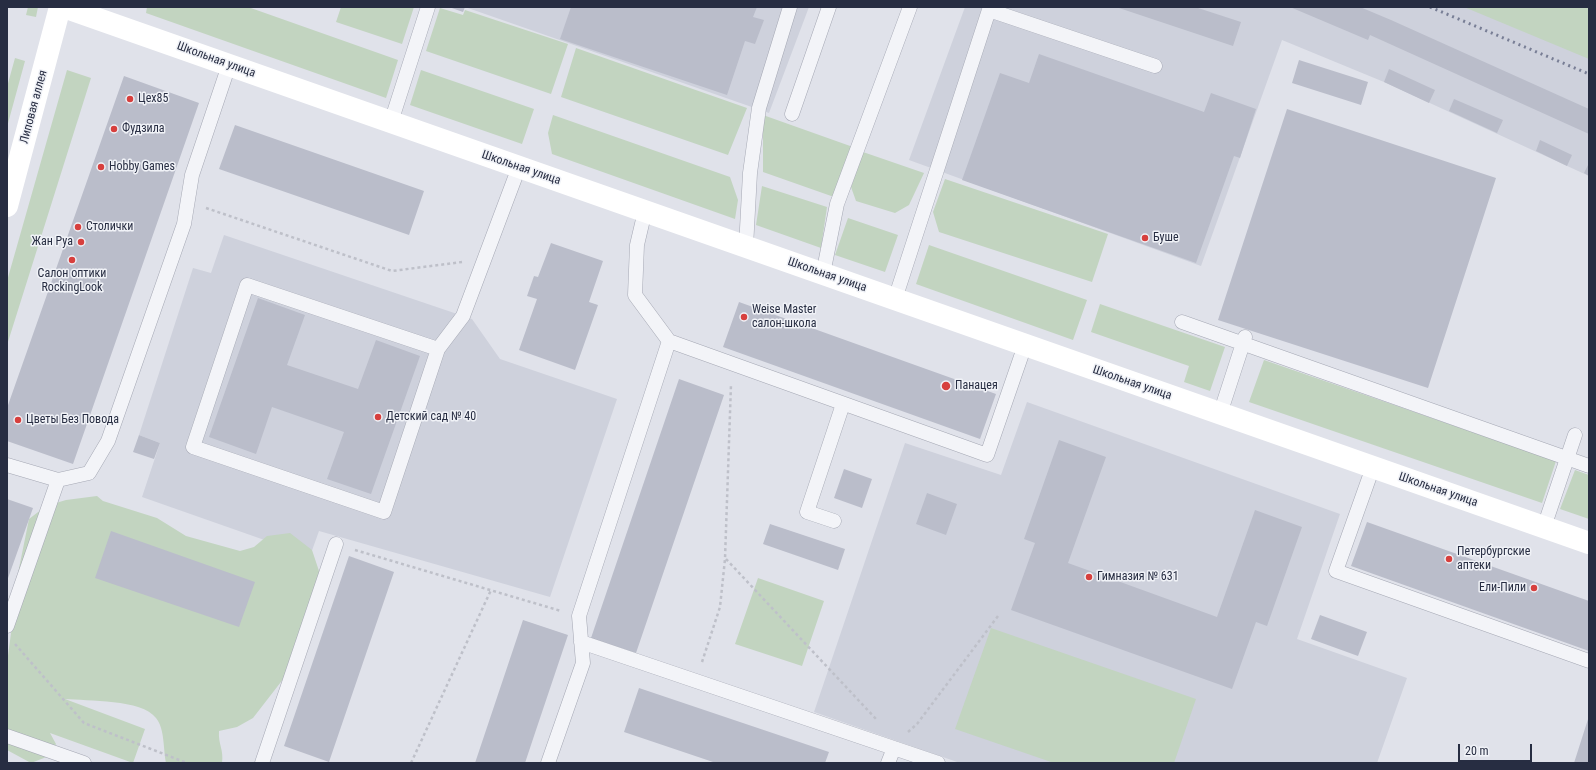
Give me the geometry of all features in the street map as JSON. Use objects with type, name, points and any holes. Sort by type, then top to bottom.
[{"type":"street","name":"Липовая аллея","points":[[7,206],[60,7]]},
{"type":"street","name":"Школьная улица","points":[[64,7],[1589,543]]},
{"type":"lane","points":[[391,122],[428,7]]},
{"type":"lane","points":[[746,247],[750,174],[759,108],[790,7]]},
{"type":"lane","points":[[792,114],[829,7]]},
{"type":"lane","points":[[823,274],[837,204],[910,7]]},
{"type":"lane","points":[[895,299],[989,10],[1155,66]]},
{"type":"lane","points":[[7,465],[58,480],[89,473],[108,441],[184,224],[192,175],[228,65]]},
{"type":"lane","points":[[438,350],[247,286],[192,447],[384,512],[438,350],[463,316],[519,167]]},
{"type":"lane","points":[[646,212],[637,245],[635,295],[669,341],[987,455],[1025,345]]},
{"type":"lane","points":[[1182,322],[1244,340],[1589,466]]},
{"type":"lane","points":[[1220,414],[1244,340]]},
{"type":"lane","points":[[548,763],[583,663],[579,616],[669,341]]},
{"type":"lane","points":[[834,521],[807,512],[843,404]]},
{"type":"lane","points":[[1544,527],[1575,435]]},
{"type":"lane","points":[[1373,467],[1336,571],[1589,661]]},
{"type":"lane","points":[[7,626],[58,480]]},
{"type":"lane","points":[[262,763],[336,544]]},
{"type":"lane","points":[[581,642],[696,681],[895,744],[938,763]]},
{"type":"lane","points":[[7,736],[84,763]]},
{"type":"lane","points":[[888,763],[895,744]]},
{"type":"path","points":[[203,207],[392,271],[484,259]]},
{"type":"path","points":[[696,681],[720,607],[726,559],[732,364]]},
{"type":"path","points":[[336,544],[579,616]]},
{"type":"path","points":[[726,559],[895,744],[917,724],[998,616]]},
{"type":"path","points":[[411,763],[491,590]]},
{"type":"path","points":[[12,641],[84,723],[187,763]]},
{"type":"shaded area","points":[[465,7],[809,7],[769,113]]},
{"type":"shaded area","points":[[965,7],[1589,7],[1589,176],[1384,82],[1282,40],[1201,266],[909,160]]},
{"type":"shaded area","name":"Детский сад № 40","points":[[224,235],[472,319],[500,359],[617,399],[550,597],[319,531],[310,556],[142,497],[160,443],[139,435],[193,268],[211,273]]},
{"type":"shaded area","name":"Гимназия № 631","points":[[1027,402],[1340,514],[1297,639],[1407,678],[1377,763],[960,763],[814,712],[905,443],[1001,475]]},
{"type":"green space","points":[[28,7],[38,7],[36,17],[26,15]]},
{"type":"green space","points":[[147,7],[248,7],[398,60],[386,98],[146,13]]},
{"type":"green space","points":[[341,7],[414,7],[402,44],[336,22]]},
{"type":"green space","points":[[1464,7],[1589,7],[1589,59]]},
{"type":"green space","points":[[440,8],[463,15],[465,10],[568,44],[551,94],[426,51]]},
{"type":"green space","points":[[576,48],[747,108],[728,155],[561,97]]},
{"type":"green space","points":[[15,58],[25,61],[7,127],[7,87]]},
{"type":"green space","points":[[67,70],[91,78],[7,345],[7,281]]},
{"type":"green space","points":[[421,70],[534,109],[522,144],[410,105]]},
{"type":"green space","points":[[553,115],[730,177],[738,200],[735,219],[552,154],[548,133]]},
{"type":"green space","points":[[763,115],[853,147],[834,197],[763,172]]},
{"type":"green space","points":[[863,152],[924,173],[909,205],[895,213],[856,201],[851,187]]},
{"type":"green space","points":[[945,179],[1108,234],[1092,282],[939,232],[933,212]]},
{"type":"green space","points":[[762,186],[827,207],[821,248],[756,225]]},
{"type":"green space","points":[[848,218],[898,235],[885,272],[835,255]]},
{"type":"green space","points":[[929,245],[1087,300],[1073,340],[916,284]]},
{"type":"green space","points":[[1100,304],[1225,347],[1210,391],[1184,382],[1189,366],[1091,332]]},
{"type":"green space","points":[[1264,360],[1556,461],[1542,503],[1249,402]]},
{"type":"green space","points":[[1575,470],[1589,475],[1589,519],[1560,509]]},
{"type":"green space","points":[[97,496],[103,501],[157,518],[186,536],[240,551],[254,547],[267,536],[290,533],[312,550],[323,583],[284,678],[253,718],[237,727],[219,731],[222,763],[166,763],[161,728],[156,718],[149,712],[139,707],[100,701],[65,699],[145,729],[133,763],[50,733],[56,744],[49,756],[31,763],[7,750],[7,663],[14,611],[14,593],[29,519],[46,506],[66,500]]},
{"type":"green space","points":[[758,578],[824,601],[802,666],[735,644]]},
{"type":"green space","points":[[991,628],[1196,699],[1174,763],[1054,763],[955,729]]},
{"type":"building","points":[[449,7],[465,7],[463,12]]},
{"type":"building","points":[[571,7],[757,7],[753,17],[764,20],[755,44],[745,41],[727,95],[560,39]]},
{"type":"building","points":[[1116,7],[1195,7],[1241,22],[1233,46]]},
{"type":"building","points":[[1290,7],[1360,7],[1391,20],[1589,109],[1589,134],[1370,35],[1368,40]]},
{"type":"building","points":[[1039,54],[1204,112],[1211,93],[1256,109],[1240,158],[1234,156],[1196,263],[962,180],[1000,73],[1029,83]]},
{"type":"building","points":[[1299,60],[1368,82],[1361,105],[1292,83]]},
{"type":"building","points":[[1389,69],[1435,90],[1429,103],[1384,82]]},
{"type":"building","points":[[124,76],[199,103],[73,464],[7,441],[7,408]]},
{"type":"building","points":[[1454,99],[1503,120],[1497,133],[1449,111]]},
{"type":"building","points":[[1287,109],[1496,178],[1428,388],[1218,320]]},
{"type":"building","points":[[235,125],[424,191],[409,235],[219,169]]},
{"type":"building","points":[[1540,140],[1572,155],[1567,166],[1536,151]]},
{"type":"building","points":[[1589,163],[1589,176],[1584,173]]},
{"type":"building","points":[[551,243],[603,261],[589,302],[598,305],[575,370],[519,350],[537,299],[527,296],[534,276],[538,277]]},
{"type":"building","points":[[258,298],[305,315],[287,365],[358,389],[376,340],[420,356],[371,494],[327,479],[344,432],[272,407],[256,454],[209,437]]},
{"type":"building","points":[[739,302],[996,394],[980,439],[723,347]]},
{"type":"building","points":[[679,379],[724,395],[636,653],[591,638]]},
{"type":"building","points":[[139,435],[160,443],[154,459],[133,452]]},
{"type":"building","points":[[1059,440],[1106,457],[1068,563],[1217,617],[1255,510],[1302,527],[1267,626],[1256,622],[1232,689],[1011,610],[1035,543],[1024,539]]},
{"type":"building","points":[[844,469],[872,479],[862,508],[834,498]]},
{"type":"building","points":[[927,493],[957,504],[946,535],[916,524]]},
{"type":"building","points":[[7,499],[33,508],[7,581]]},
{"type":"building","points":[[1367,522],[1589,601],[1589,651],[1351,566]]},
{"type":"building","points":[[770,524],[845,549],[838,570],[763,544]]},
{"type":"building","points":[[111,531],[255,582],[239,627],[95,578]]},
{"type":"building","points":[[349,556],[394,572],[329,762],[284,746]]},
{"type":"building","points":[[1320,615],[1367,632],[1358,656],[1311,639]]},
{"type":"building","points":[[523,620],[568,635],[525,763],[475,763]]},
{"type":"building","points":[[639,688],[829,752],[825,763],[716,763],[624,732]]},
{"type":"building","points":[[1589,716],[1589,763],[1574,763]]},
{"type":"railway","points":[[1430,7],[1589,74]]},
{"type":"place","name":"Цех85","points":[[130,99]]},
{"type":"place","name":"Фудзила","points":[[114,129]]},
{"type":"place","name":"Hobby Games","points":[[101,167]]},
{"type":"place","name":"Столички","points":[[78,227]]},
{"type":"place","name":"Буше","points":[[1145,238]]},
{"type":"place","name":"Жан Руа","points":[[81,242]]},
{"type":"place","name":"Салон оптики RockingLook","points":[[72,260]]},
{"type":"place","name":"Weise Master салон-школа","points":[[744,317]]},
{"type":"place","name":"Панацея","points":[[946,386]]},
{"type":"place","name":"Детский сад № 40","points":[[378,417]]},
{"type":"place","name":"Цветы Без Повода","points":[[18,420]]},
{"type":"place","name":"Петербургские аптеки","points":[[1449,559]]},
{"type":"place","name":"Гимназия № 631","points":[[1089,577]]},
{"type":"place","name":"Ели-Пили","points":[[1534,588]]}]
